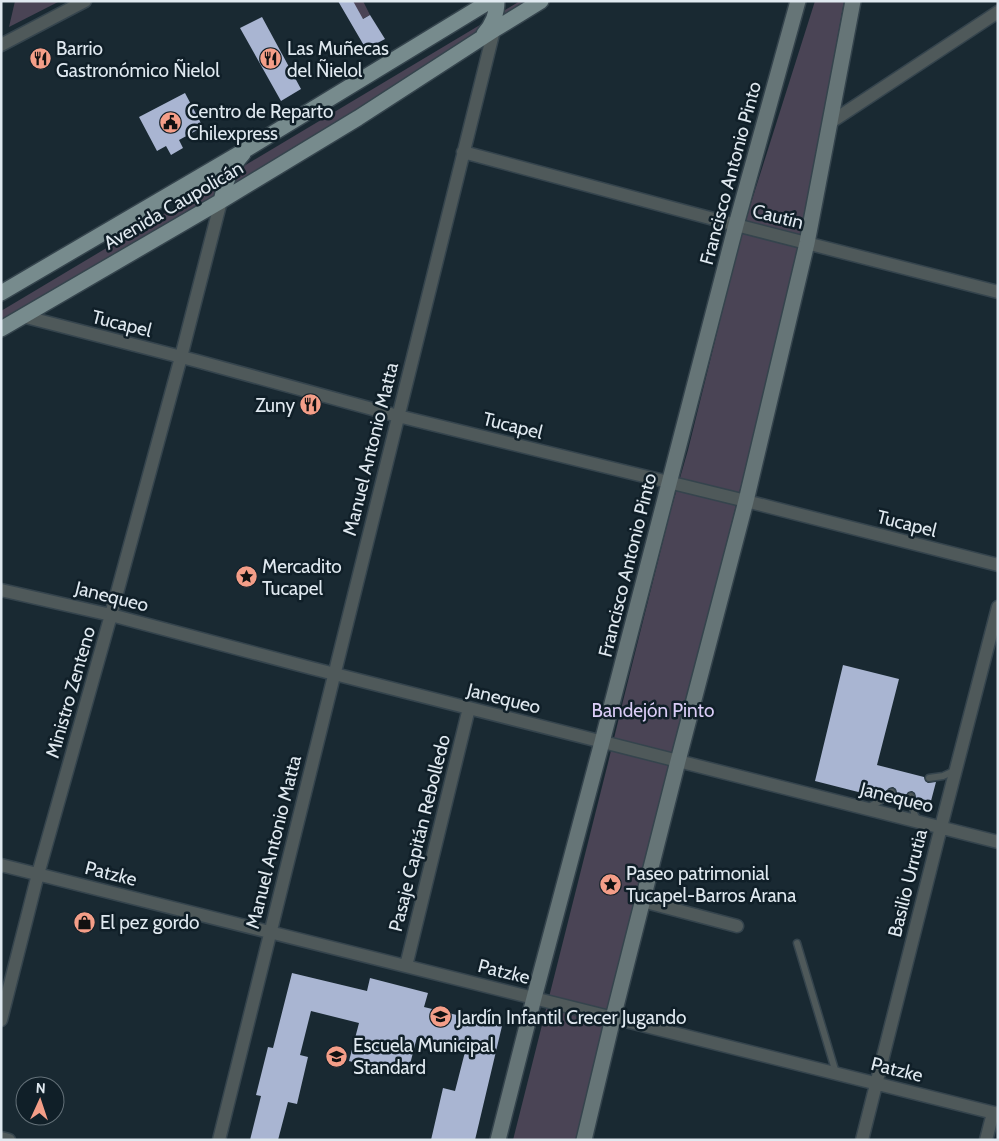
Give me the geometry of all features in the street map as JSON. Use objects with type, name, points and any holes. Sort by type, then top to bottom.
[{"type":"main road","name":"Avenida Caupolicán","points":[[1,293],[247,149],[490,1]]},
{"type":"main road","points":[[473,43],[488,30],[496,13],[497,1]]},
{"type":"main road","name":"Avenida Caupolicán","points":[[1,329],[221,202],[358,118],[541,1]]},
{"type":"main road","name":"Francisco Antonio Pinto","points":[[498,1140],[736,225],[798,1]]},
{"type":"main road","points":[[584,1140],[642,902],[746,502],[808,242],[853,1]]},
{"type":"main road","points":[[221,202],[229,174],[247,149]]},
{"type":"street","points":[[1,45],[85,1]]},
{"type":"street","points":[[831,122],[996,15]]},
{"type":"street","name":"Manuel Antonio Matta","points":[[219,1140],[494,30]]},
{"type":"street","name":"Cautín","points":[[463,152],[736,225],[998,292]]},
{"type":"street","name":"Ministro Zenteno","points":[[1,1020],[38,874],[111,615],[221,202]]},
{"type":"street","name":"Tucapel","points":[[22,316],[398,416],[998,565]]},
{"type":"street","name":"Janequeo","points":[[1,590],[111,615],[334,674],[998,842]]},
{"type":"street","name":"Basilio Urrutia","points":[[862,1140],[998,607]]},
{"type":"street","name":"Pasaje Capitán Rebolledo","points":[[406,966],[469,708]]},
{"type":"street","name":"Patzke","points":[[1,865],[995,1113]]},
{"type":"street","points":[[642,902],[737,926]]},
{"type":"street","points":[[986,1140],[995,1113]]},
{"type":"street","points":[[1,1138],[9,1140]]},
{"type":"lane","points":[[930,778],[943,776],[955,771]]},
{"type":"lane","points":[[866,808],[892,792]]},
{"type":"lane","points":[[911,796],[914,813],[918,821]]},
{"type":"lane","points":[[797,943],[836,1073]]},
{"type":"green space","points":[[15,1],[60,1],[9,27]]},
{"type":"green space","points":[[352,1],[363,1],[370,15],[362,19]]},
{"type":"green space","points":[[520,1],[536,1],[1,326],[1,311]]},
{"type":"green space","name":"Bandejón Pinto","points":[[815,1],[844,1],[793,279],[576,1140],[513,1140],[737,252]]},
{"type":"building","points":[[338,1],[353,1],[363,19],[370,15],[385,39],[366,49]]},
{"type":"building","name":"Las Muñecas del Ñielol","points":[[262,17],[301,89],[281,101],[240,28]]},
{"type":"building","name":"Centro de Reparto Chilexpress","points":[[185,93],[203,127],[179,140],[183,148],[171,155],[166,146],[157,151],[139,117]]},
{"type":"building","points":[[843,665],[899,679],[877,765],[924,777],[928,783],[936,782],[931,801],[916,798],[915,793],[912,791],[906,795],[897,793],[893,787],[886,791],[871,788],[870,795],[815,781]]},
{"type":"building","points":[[292,973],[367,991],[370,978],[428,993],[424,1007],[502,1026],[475,1140],[431,1140],[443,1088],[455,1091],[466,1048],[417,1037],[407,1076],[349,1061],[359,1023],[311,1011],[300,1055],[308,1057],[297,1104],[288,1102],[278,1140],[250,1140],[261,1096],[256,1095],[268,1047],[273,1048]]},
{"type":"place","name":"Barrio Gastronómico Ñielol","points":[[40,59]]},
{"type":"place","name":"Las Muñecas del Ñielol","points":[[271,59]]},
{"type":"place","name":"Centro de Reparto Chilexpress","points":[[171,122]]},
{"type":"place","name":"Zuny","points":[[311,405]]},
{"type":"place","name":"Mercadito Tucapel","points":[[246,577]]},
{"type":"place","name":"Paseo patrimonial Tucapel-Barros Arana","points":[[610,884]]},
{"type":"place","name":"El pez gordo","points":[[84,922]]},
{"type":"place","name":"Jardín Infantil Crecer Jugando","points":[[441,1017]]},
{"type":"place","name":"Escuela Municipal Standard","points":[[337,1056]]}]
